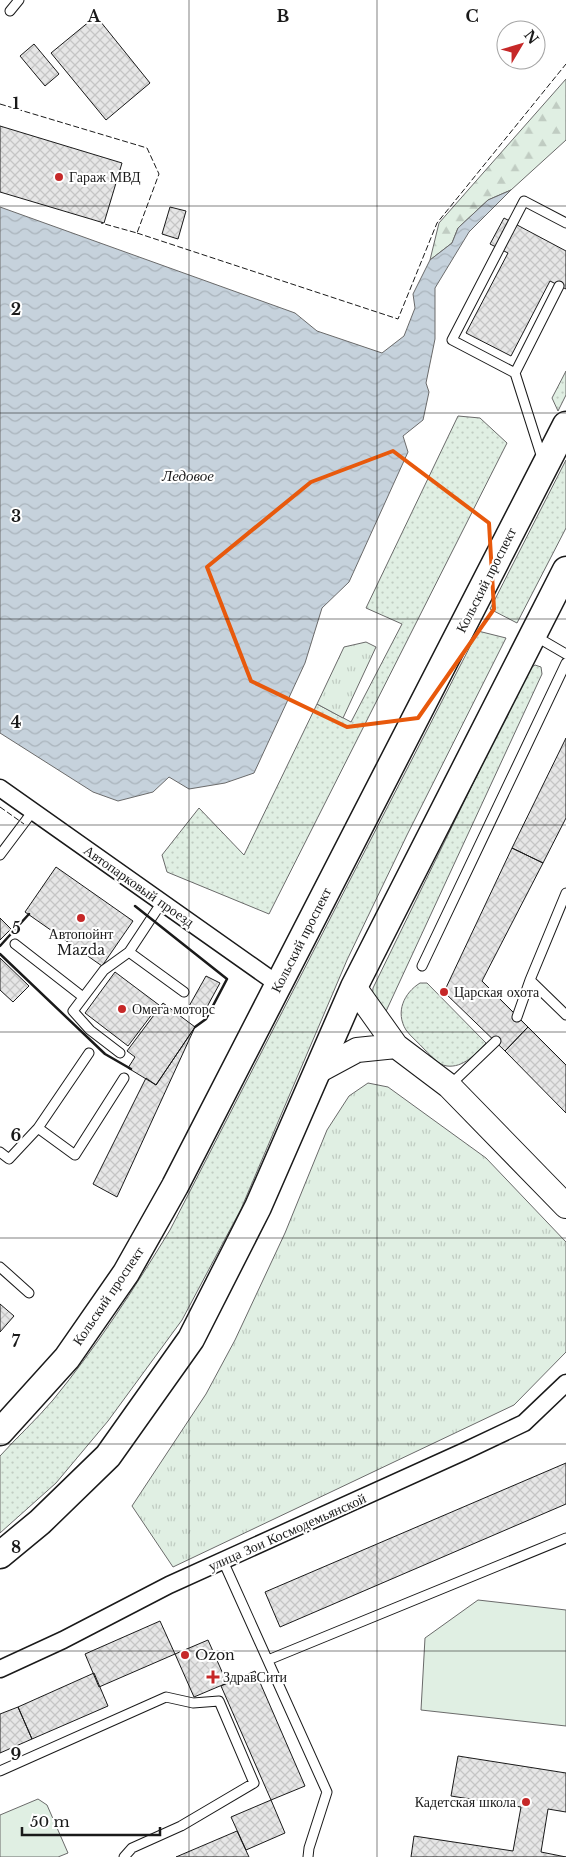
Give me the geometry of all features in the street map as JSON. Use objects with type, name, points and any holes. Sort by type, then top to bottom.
[{"type":"main road","name":"Кольский проспект","points":[[0,1432],[66,1358],[126,1273],[175,1186],[566,425]]},
{"type":"main road","points":[[0,1555],[40,1522],[108,1456],[191,1339],[258,1207],[354,987],[566,570]]},
{"type":"street","name":"Автопарковый проезд","points":[[0,788],[279,985]]},
{"type":"street","points":[[354,987],[396,1046],[449,1086],[560,1196]]},
{"type":"street","points":[[318,1071],[357,1050],[396,1046]]},
{"type":"street","name":"улица Зои Космодемьянской","points":[[0,1669],[63,1640],[169,1585],[524,1423],[566,1383]]},
{"type":"lane","points":[[10,11],[19,0]]},
{"type":"lane","points":[[544,465],[515,374],[452,340],[524,201],[566,223]]},
{"type":"lane","points":[[515,374],[559,286]]},
{"type":"lane","points":[[533,635],[566,654]]},
{"type":"lane","points":[[422,966],[566,663]]},
{"type":"lane","points":[[0,855],[33,811]]},
{"type":"lane","points":[[517,1017],[530,980],[566,893]]},
{"type":"lane","points":[[120,1053],[90,1030],[73,1011],[104,970],[129,952],[162,902]]},
{"type":"lane","points":[[15,944],[83,997]]},
{"type":"lane","points":[[129,952],[184,992]]},
{"type":"lane","points":[[530,980],[566,1015]]},
{"type":"lane","points":[[449,1086],[496,1041]]},
{"type":"lane","points":[[0,1152],[9,1159],[38,1128],[89,1053]]},
{"type":"lane","points":[[38,1128],[74,1155],[124,1078]]},
{"type":"lane","points":[[0,1267],[29,1293]]},
{"type":"lane","points":[[268,1660],[566,1538]]},
{"type":"lane","points":[[223,1561],[327,1792],[309,1848],[308,1857]]},
{"type":"lane","points":[[0,1771],[166,1697],[193,1704],[219,1701],[254,1783],[181,1826],[132,1848],[124,1857]]},
{"type":"highlighted area","points":[[393,451],[489,523],[494,609],[418,718],[347,727],[251,681],[207,567],[311,482]]},
{"type":"green space","points":[[566,79],[566,140],[511,190],[488,200],[458,228],[452,243],[430,260],[439,223]]},
{"type":"green space","points":[[566,371],[566,395],[558,411],[552,398]]},
{"type":"green space","points":[[458,416],[480,418],[507,443],[269,914],[167,872],[162,855],[199,808],[244,855],[317,704],[351,722],[402,624],[366,608]]},
{"type":"green space","points":[[566,460],[566,528],[517,623],[490,609]]},
{"type":"green space","points":[[478,631],[506,638],[407,835],[347,960],[241,1209],[182,1320],[108,1421],[56,1483],[0,1533],[0,1456],[40,1415],[85,1359],[129,1295],[170,1230]]},
{"type":"green space","points":[[366,642],[376,647],[343,718],[317,704],[344,647]]},
{"type":"green space","points":[[535,665],[541,667],[542,674],[382,1020],[372,1000],[373,988],[529,669]]},
{"type":"green space","points":[[420,983],[427,983],[486,1043],[464,1063],[453,1066],[441,1064],[406,1030],[401,1010],[410,992]]},
{"type":"green space","points":[[368,1083],[388,1087],[486,1158],[566,1242],[566,1352],[514,1405],[173,1567],[132,1506],[206,1394],[235,1340],[285,1233],[327,1130],[349,1096]]},
{"type":"green space","points":[[478,1600],[566,1610],[566,1726],[421,1710],[425,1638]]},
{"type":"green space","points":[[38,1799],[47,1805],[68,1853],[58,1857],[0,1857],[0,1815]]},
{"type":"water","name":"Ледовое","points":[[511,190],[469,232],[435,288],[435,339],[426,383],[429,392],[423,420],[403,436],[408,452],[349,582],[322,608],[305,663],[254,773],[225,783],[189,789],[169,777],[153,792],[118,801],[93,792],[0,733],[0,207],[295,313],[317,331],[382,353],[404,336],[415,308],[413,294],[430,260],[452,243],[458,228],[488,200]]},
{"type":"building","points":[[96,16],[150,83],[106,120],[51,53]]},
{"type":"building","points":[[34,44],[59,74],[45,86],[20,56]]},
{"type":"building","name":"Гараж МВД","points":[[0,126],[122,163],[104,223],[0,192]]},
{"type":"building","points":[[170,207],[186,211],[178,239],[162,234]]},
{"type":"building","points":[[504,218],[566,251],[566,289],[550,281],[511,356],[466,333],[508,253],[490,244]]},
{"type":"building","points":[[566,738],[566,818],[543,863],[512,848]]},
{"type":"building","points":[[512,848],[543,863],[482,981],[528,1027],[505,1051],[444,992]]},
{"type":"building","name":"Автопойнт Mazda","points":[[56,867],[133,921],[102,966],[25,912]]},
{"type":"building","points":[[0,918],[11,929],[0,940]]},
{"type":"building","points":[[0,958],[29,986],[13,1002],[0,990]]},
{"type":"building","name":"Омега моторс","points":[[115,972],[159,1005],[128,1046],[85,1013]]},
{"type":"building","points":[[206,976],[220,983],[202,1016],[188,1008]]},
{"type":"building","points":[[163,1003],[195,1027],[156,1085],[128,1068],[135,1057],[127,1051]]},
{"type":"building","points":[[195,1027],[117,1197],[93,1184],[146,1078],[156,1085]]},
{"type":"building","points":[[528,1027],[566,1065],[566,1113],[505,1051]]},
{"type":"building","points":[[0,1304],[14,1316],[0,1332]]},
{"type":"building","points":[[566,1463],[566,1504],[280,1627],[265,1592]]},
{"type":"building","points":[[160,1621],[175,1654],[99,1687],[85,1654]]},
{"type":"building","points":[[208,1640],[227,1683],[194,1697],[175,1654]]},
{"type":"building","points":[[255,1671],[305,1786],[271,1800],[221,1686]]},
{"type":"building","points":[[94,1673],[108,1706],[32,1739],[18,1707]]},
{"type":"building","points":[[18,1707],[32,1739],[0,1753],[0,1714]]},
{"type":"building","name":"Кадетская школа","points":[[458,1756],[566,1773],[566,1812],[548,1809],[541,1852],[566,1857],[411,1857],[414,1836],[513,1851],[521,1807],[451,1796]]},
{"type":"building","points":[[271,1800],[285,1833],[246,1850],[231,1817]]},
{"type":"building","points":[[237,1831],[249,1857],[176,1857]]},
{"type":"fence","points":[[137,233],[398,319],[437,223],[566,64]]},
{"type":"fence","points":[[0,104],[147,148],[159,174],[137,233],[101,223]]},
{"type":"fence","points":[[0,807],[24,824]]},
{"type":"wall","points":[[135,906],[227,979],[206,1019],[195,1027]]},
{"type":"wall","points":[[0,946],[29,914]]},
{"type":"wall","points":[[0,954],[105,1054],[131,1069]]},
{"type":"place","name":"Гараж МВД","points":[[59,177]]},
{"type":"place","name":"Автопойнт Mazda","points":[[81,918]]},
{"type":"place","name":"Царская охота","points":[[444,992]]},
{"type":"place","name":"Омега моторс","points":[[122,1009]]},
{"type":"place","name":"Ozon","points":[[185,1655]]},
{"type":"place","name":"ЗдравСити","points":[[213,1677]]},
{"type":"place","name":"Кадетская школа","points":[[526,1802]]}]
